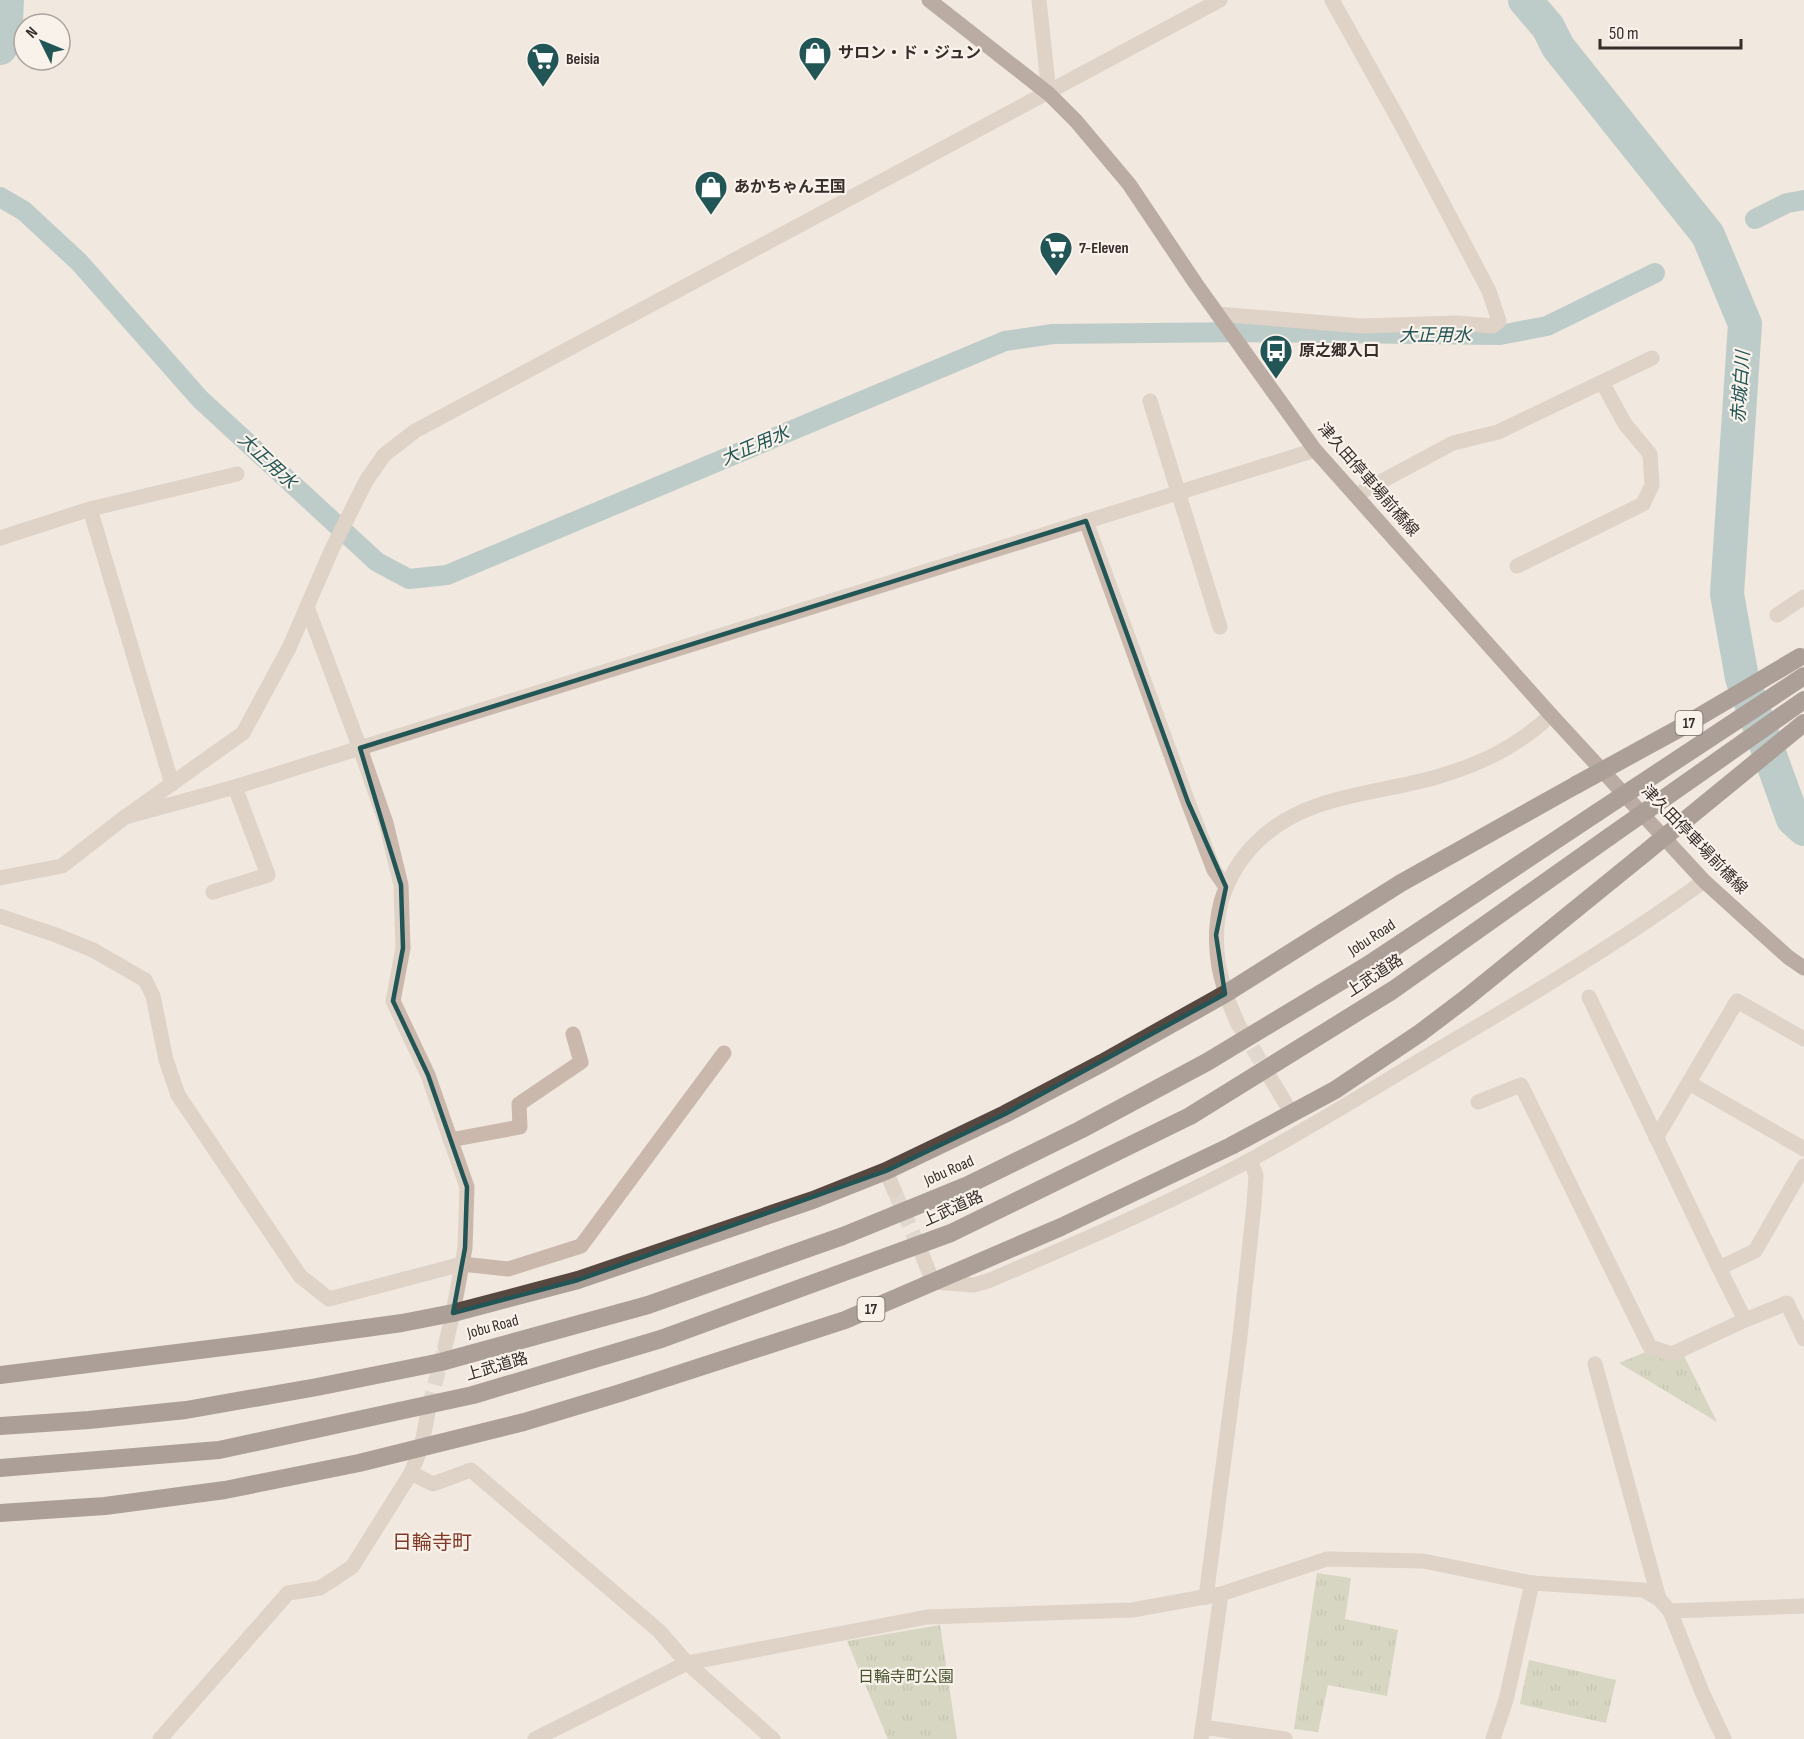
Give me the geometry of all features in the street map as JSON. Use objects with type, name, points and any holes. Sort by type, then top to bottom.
[{"type":"highway","name":"17","points":[[0,1375],[402,1323],[453,1313],[578,1280],[813,1200],[886,1171],[1005,1114],[1225,994],[1401,883],[1680,728],[1802,655]]},
{"type":"highway","name":"Jobu Road","points":[[0,1426],[186,1410],[441,1362],[648,1305],[843,1236],[968,1185],[1080,1130],[1207,1062],[1368,965],[1804,676]]},
{"type":"highway","name":"上武道路","points":[[0,1468],[219,1450],[472,1395],[661,1339],[951,1233],[1190,1116],[1393,990],[1804,700]]},
{"type":"highway","name":"17","points":[[0,1513],[105,1506],[225,1490],[359,1463],[524,1422],[845,1320],[1061,1227],[1231,1146],[1292,1114],[1344,1084],[1420,1034],[1528,949],[1804,723]]},
{"type":"main road","name":"津久田停車場前橋線","points":[[929,0],[1049,94],[1076,121],[1129,184],[1219,316],[1316,450],[1551,715],[1704,881],[1788,957],[1804,968]]},
{"type":"street","points":[[1039,0],[1049,94]]},
{"type":"street","points":[[0,878],[62,867],[125,818],[243,733],[289,648],[346,518],[366,481],[384,455],[415,431],[1049,94],[1220,0]]},
{"type":"street","points":[[1219,316],[1362,326],[1457,323],[1493,326],[1499,321],[1489,291],[1400,122],[1332,0]]},
{"type":"street","points":[[1356,495],[1453,443],[1498,432],[1652,358]]},
{"type":"street","points":[[1517,566],[1643,504],[1652,485],[1650,453],[1625,424],[1602,382]]},
{"type":"street","points":[[1150,402],[1220,627]]},
{"type":"street","points":[[125,818],[235,787],[1316,450]]},
{"type":"street","points":[[0,538],[90,509],[237,474]]},
{"type":"street","points":[[90,509],[172,784]]},
{"type":"street","points":[[1086,520],[1188,802],[1214,870],[1226,887]]},
{"type":"street","points":[[1777,615],[1804,597]]},
{"type":"street","points":[[307,608],[386,823],[401,885],[403,948],[393,1001],[428,1075],[467,1187],[465,1248],[445,1347]]},
{"type":"street","points":[[1239,1026],[1225,994],[1219,973],[1216,935],[1226,887],[1246,853],[1276,825],[1293,815],[1337,799],[1417,782],[1464,767],[1519,742],[1551,715]]},
{"type":"street","points":[[213,892],[268,875],[235,787]]},
{"type":"street","points":[[921,1252],[933,1282],[974,1285],[1098,1234],[1250,1160],[1552,983],[1654,917],[1704,881]]},
{"type":"street","points":[[0,916],[93,950],[145,980],[153,996],[166,1060],[178,1095],[300,1276],[329,1299],[462,1264],[508,1269],[581,1246],[724,1053]]},
{"type":"street","points":[[1588,998],[1745,1320]]},
{"type":"street","points":[[1656,1138],[1737,1001],[1804,1039]]},
{"type":"street","points":[[450,1140],[520,1126],[519,1104],[581,1062],[573,1034]]},
{"type":"street","points":[[1268,1074],[1292,1114]]},
{"type":"street","points":[[1689,1083],[1804,1149]]},
{"type":"street","points":[[1478,1102],[1521,1084],[1650,1347],[1672,1354],[1787,1303],[1804,1340]]},
{"type":"street","points":[[1250,1160],[1256,1175],[1253,1216],[1202,1733],[1285,1739]]},
{"type":"street","points":[[1719,1268],[1755,1251],[1804,1166]]},
{"type":"street","points":[[886,1171],[894,1190]]},
{"type":"street","points":[[1595,1364],[1659,1599]]},
{"type":"street","points":[[160,1739],[288,1593],[320,1588],[352,1567],[411,1473],[421,1448],[429,1407]]},
{"type":"street","points":[[411,1473],[434,1484],[471,1470],[659,1631],[687,1663],[773,1739]]},
{"type":"street","points":[[535,1739],[687,1663],[927,1617],[1132,1610],[1214,1595],[1327,1559],[1423,1562],[1532,1583],[1643,1590],[1659,1599],[1671,1611],[1702,1692],[1724,1739]]},
{"type":"street","points":[[1492,1739],[1506,1700],[1532,1583]]},
{"type":"street","points":[[1671,1611],[1804,1606]]},
{"type":"highlighted area","points":[[1086,521],[1188,802],[1226,887],[1216,935],[1225,994],[1005,1114],[886,1171],[578,1280],[453,1313],[465,1248],[467,1187],[428,1075],[393,1001],[403,948],[401,885],[360,748]]},
{"type":"green space","points":[[1648,1351],[1683,1354],[1717,1422],[1619,1363]]},
{"type":"green space","points":[[1317,1573],[1351,1578],[1345,1619],[1398,1630],[1387,1696],[1328,1685],[1318,1732],[1294,1729]]},
{"type":"green space","name":"日輪寺町公園","points":[[940,1625],[957,1739],[888,1739],[847,1641]]},
{"type":"green space","points":[[1529,1660],[1616,1680],[1606,1723],[1520,1704]]},
{"type":"waterway","points":[[0,48],[5,41],[7,0]]},
{"type":"waterway","name":"赤城白川","points":[[1525,0],[1548,27],[1558,47],[1708,235],[1745,324],[1727,594],[1742,678],[1793,819],[1804,829]]},
{"type":"waterway","name":"大正用水","points":[[0,197],[24,211],[79,262],[200,399],[377,562],[409,579],[447,575],[1005,341],[1053,334],[1248,332],[1500,335],[1547,326],[1655,273]]},
{"type":"waterway","name":"大正用水","points":[[1755,219],[1787,203],[1804,200]]},
{"type":"tunnel","points":[[1241,1028],[1268,1074]]},
{"type":"tunnel","points":[[894,1190],[921,1252]]},
{"type":"tunnel","points":[[429,1407],[443,1353]]},
{"type":"place","name":"サロン・ド・ジュン","points":[[815,82]]},
{"type":"place","name":"Beisia","points":[[543,88]]},
{"type":"place","name":"あかちゃん王国","points":[[711,216]]},
{"type":"place","name":"7-Eleven","points":[[1056,277]]},
{"type":"place","name":"原之郷入口","points":[[1276,380]]},
{"type":"district","name":"日輪寺町","points":[[432,1543]]}]
